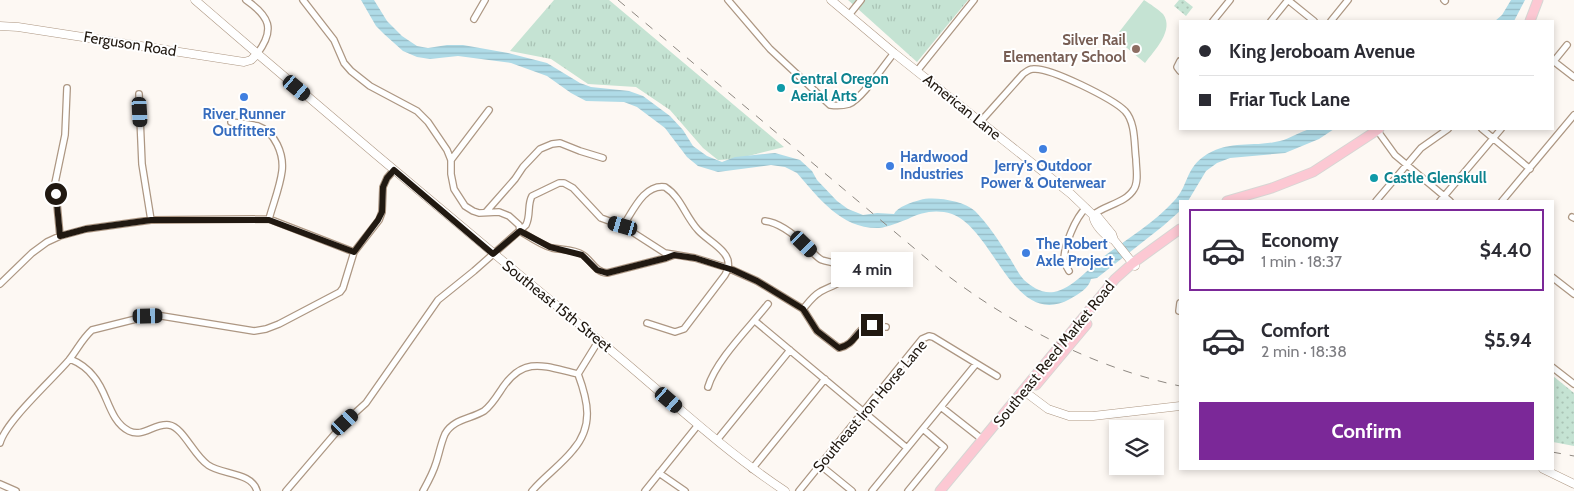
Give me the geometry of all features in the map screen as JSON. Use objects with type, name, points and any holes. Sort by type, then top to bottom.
[{"type":"main road","points":[[1526,20],[1533,0]]},
{"type":"main road","points":[[1530,20],[1538,0]]},
{"type":"main road","points":[[1230,200],[1279,186],[1313,172],[1380,130]]},
{"type":"main road","points":[[1242,200],[1279,190],[1316,175],[1380,130]]},
{"type":"main road","name":"Southeast Reed Market Road","points":[[948,491],[1115,279],[1132,262],[1179,230]]},
{"type":"main road","name":"Southeast Reed Market Road","points":[[1132,262],[1179,234]]},
{"type":"main road","name":"Southeast Reed Market Road","points":[[940,491],[1026,393]]},
{"type":"street","name":"Southeast 15th Street","points":[[195,0],[493,254],[599,340],[698,425],[752,469],[785,491]]},
{"type":"street","points":[[246,0],[258,9],[267,21],[267,33],[263,46],[257,54]]},
{"type":"street","points":[[303,0],[334,40],[344,63],[351,71],[370,86],[423,116],[447,150],[454,189],[460,199],[473,212],[499,212],[509,216],[519,225],[520,231]]},
{"type":"street","points":[[474,19],[485,0]]},
{"type":"street","points":[[728,0],[770,49],[830,105],[840,106],[851,103],[860,96],[894,53]]},
{"type":"street","name":"American Lane","points":[[831,0],[1086,208],[1093,215],[1093,220],[1107,237],[1114,240],[1132,262]]},
{"type":"street","points":[[849,15],[861,0]]},
{"type":"street","points":[[917,71],[974,0]]},
{"type":"street","points":[[1213,20],[1230,0]]},
{"type":"street","points":[[1272,20],[1288,0],[1313,20]]},
{"type":"street","points":[[1332,20],[1348,0]]},
{"type":"street","name":"Ferguson Road","points":[[0,26],[18,27],[244,62],[251,60],[257,54]]},
{"type":"street","points":[[1567,45],[1554,62],[1574,77]]},
{"type":"street","points":[[981,121],[1023,74],[1034,68],[1073,80],[1107,98],[1126,112],[1132,124],[1134,136],[1137,177],[1135,188],[1124,199],[1100,209],[1093,215]]},
{"type":"street","points":[[60,236],[55,183],[65,135],[67,88]]},
{"type":"street","points":[[139,94],[142,164],[151,220]]},
{"type":"street","points":[[450,160],[489,110]]},
{"type":"street","points":[[1503,200],[1574,115]]},
{"type":"street","points":[[231,122],[257,126],[271,134],[276,142],[282,162],[282,171],[269,220]]},
{"type":"street","points":[[1380,130],[1392,152],[1442,199],[1500,130]]},
{"type":"street","points":[[1377,200],[1421,148],[1447,130]]},
{"type":"street","points":[[1483,130],[1530,169]]},
{"type":"street","points":[[486,212],[515,179],[522,167],[540,149],[560,143],[603,158]]},
{"type":"street","points":[[0,443],[13,422],[70,359],[92,330],[148,316],[162,316],[254,331],[266,329],[292,318],[340,292],[344,288],[354,252],[382,212],[383,187],[387,178],[394,170]]},
{"type":"street","points":[[286,491],[345,422],[366,403],[438,300],[526,225],[530,218],[529,204],[532,196],[559,183],[564,183],[573,188],[601,218],[623,226],[665,253],[695,258],[728,268],[757,281],[803,309],[817,331],[839,348],[852,342],[864,327],[872,325],[886,327]]},
{"type":"street","points":[[623,226],[642,197],[654,187],[665,187],[675,194],[690,221],[698,231],[724,253],[728,268]]},
{"type":"street","points":[[1069,272],[1064,262],[1066,250],[1078,218],[1086,208]]},
{"type":"street","points":[[0,284],[32,253],[47,242],[60,236],[86,229],[151,220],[269,220],[354,252]]},
{"type":"street","points":[[765,221],[773,222],[794,234],[821,260],[833,262],[846,271],[844,279],[811,298],[803,309]]},
{"type":"street","points":[[520,231],[550,247],[582,255],[602,273],[674,255]]},
{"type":"street","points":[[647,323],[680,332],[728,268]]},
{"type":"street","points":[[1554,279],[1574,294]]},
{"type":"street","points":[[708,387],[711,378],[725,357],[768,304]]},
{"type":"street","points":[[755,321],[907,448]]},
{"type":"street","name":"Southeast Iron Horse Lane","points":[[799,491],[922,340],[928,336],[933,337],[997,376]]},
{"type":"street","points":[[532,491],[540,481],[574,450],[585,430],[588,409],[578,374],[599,340]]},
{"type":"street","points":[[717,440],[790,350]]},
{"type":"street","points":[[70,359],[81,364],[95,378],[116,418],[123,427],[131,432],[143,433],[158,425],[173,426],[180,430],[203,462],[212,468],[246,478],[252,482],[257,491]]},
{"type":"street","points":[[872,491],[976,364]]},
{"type":"street","points":[[422,491],[435,466],[445,434],[457,422],[483,411],[490,405],[511,376],[530,366],[540,365],[578,374]]},
{"type":"street","points":[[1554,369],[1574,384]]},
{"type":"street","points":[[752,469],[825,379]]},
{"type":"street","points":[[1026,393],[1048,409],[1078,417],[1179,406]]},
{"type":"street","points":[[941,407],[983,440]]},
{"type":"street","points":[[645,491],[698,425]]},
{"type":"street","points":[[908,491],[944,447],[923,429]]},
{"type":"street","points":[[820,465],[852,491]]},
{"type":"street","points":[[1545,470],[1574,484]]},
{"type":"street","points":[[659,473],[685,491]]},
{"type":"street","points":[[0,484],[16,491]]},
{"type":"green space","points":[[554,0],[609,0],[784,147],[736,159],[718,160],[703,148],[670,110],[636,87],[588,84],[551,59],[510,51]]},
{"type":"green space","points":[[848,0],[968,0],[917,62]]},
{"type":"green space","points":[[1144,0],[1163,14],[1167,27],[1162,40],[1145,63],[1115,38]]},
{"type":"green space","points":[[1179,0],[1184,0],[1193,7],[1186,16],[1174,6]]},
{"type":"green space","points":[[1554,377],[1574,393],[1574,446],[1554,442]]},
{"type":"water","points":[[361,0],[374,0],[387,21],[402,36],[417,46],[428,48],[463,45],[508,53],[547,63],[580,83],[591,87],[629,91],[643,96],[670,116],[683,130],[693,146],[707,156],[722,162],[735,157],[775,153],[800,160],[812,171],[817,180],[837,201],[848,209],[863,215],[877,213],[894,214],[905,205],[926,199],[949,200],[970,207],[988,226],[1024,280],[1045,292],[1061,290],[1074,283],[1103,257],[1158,216],[1179,196],[1197,162],[1213,151],[1231,146],[1280,141],[1307,130],[1332,130],[1319,139],[1285,153],[1230,158],[1217,163],[1206,171],[1189,200],[1179,200],[1179,212],[1163,226],[1097,278],[1091,279],[1086,288],[1080,293],[1070,299],[1050,305],[1034,301],[1019,290],[981,238],[967,224],[952,214],[940,212],[924,213],[890,226],[879,228],[865,227],[842,218],[823,202],[797,173],[785,167],[771,165],[718,172],[698,166],[687,157],[665,128],[637,107],[624,102],[586,101],[547,76],[511,63],[458,56],[430,59],[417,57],[403,51],[376,26]]},
{"type":"water","points":[[1511,0],[1525,0],[1515,20],[1496,20],[1502,15]]},
{"type":"railway","points":[[618,0],[939,269],[966,289],[994,308],[1053,341],[1115,367],[1147,378],[1179,386]]},
{"type":"railway","points":[[1554,452],[1574,456]]},
{"type":"place","name":"Silver Rail Elementary School","points":[[1136,49]]},
{"type":"place","name":"Central Oregon Aerial Arts","points":[[781,88]]},
{"type":"place","name":"River Runner Outfitters","points":[[244,97]]},
{"type":"place","name":"Jerry's Outdoor Power & Outerwear","points":[[1043,149]]},
{"type":"place","name":"Hardwood Industries","points":[[890,166]]},
{"type":"place","name":"Castle Glenskull","points":[[1374,178]]},
{"type":"place","name":"The Robert Axle Project","points":[[1026,253]]},
{"type":"route","points":[[56,194],[60,236],[86,229],[151,220],[269,220],[354,252],[382,212],[383,187],[387,178],[394,170],[493,254],[520,231],[550,247],[582,255],[602,273],[674,255],[695,258],[733,270],[757,281],[803,309],[817,331],[831,344],[839,348],[847,346],[864,327],[872,325]]}]
